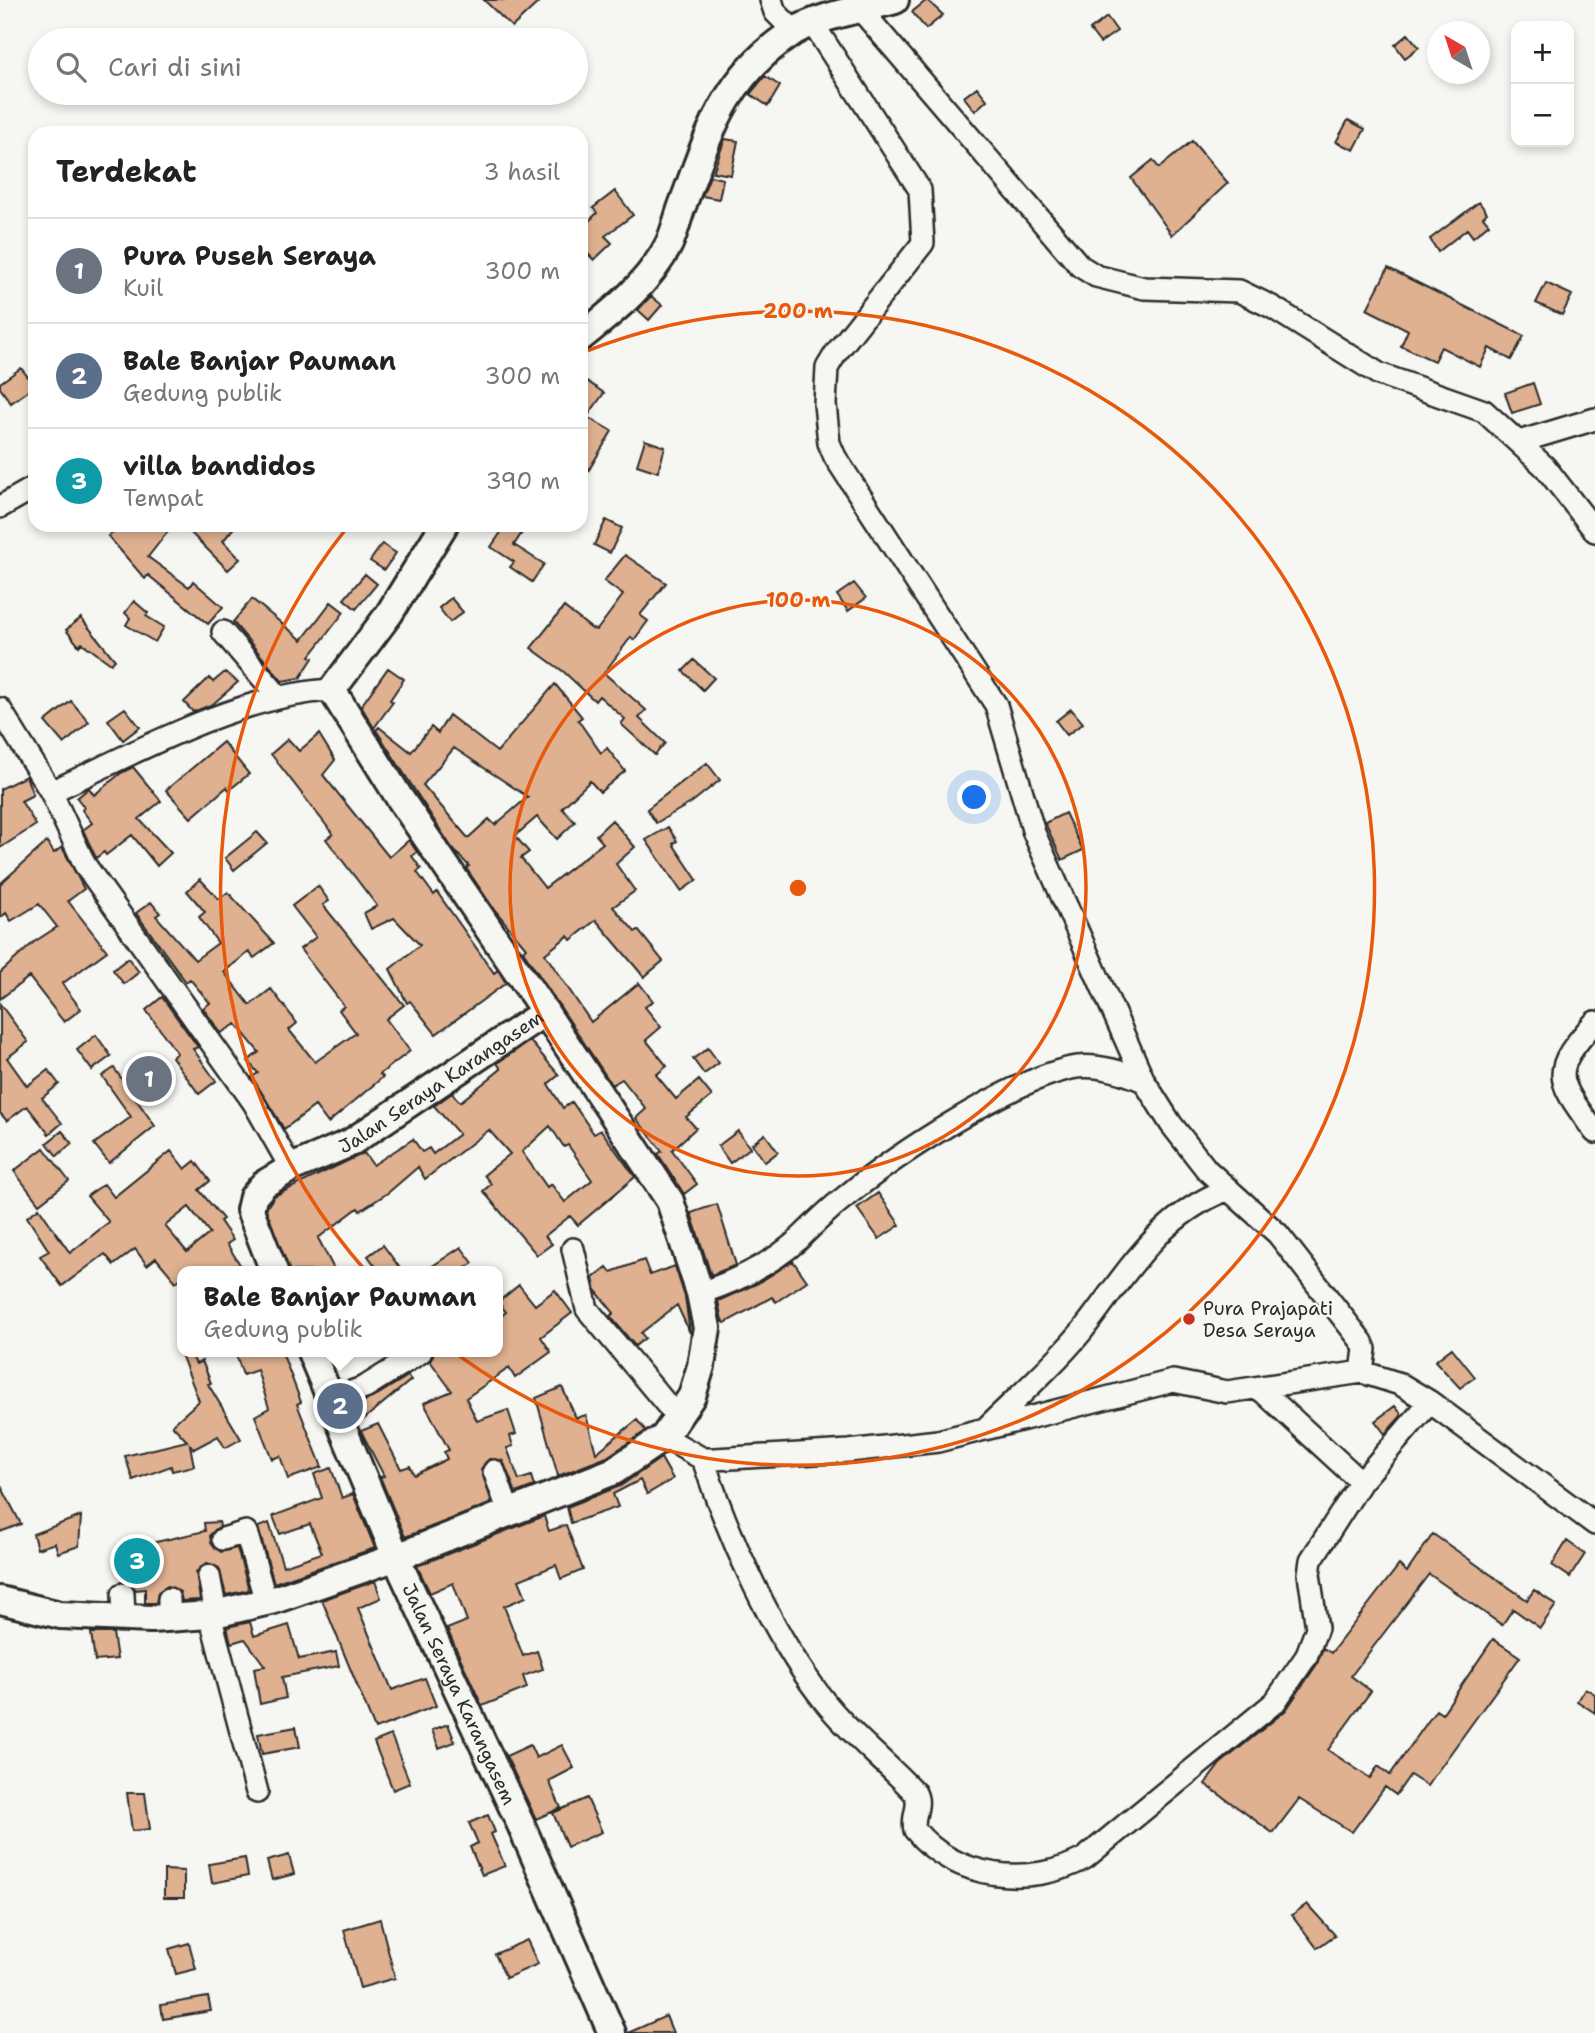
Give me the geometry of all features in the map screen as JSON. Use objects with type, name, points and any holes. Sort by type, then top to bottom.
[{"type":"street","points":[[771,0],[775,12],[804,28],[920,190],[923,211],[923,243],[827,368],[825,404],[829,443],[860,498],[996,705],[1034,833],[1144,1081],[1187,1146],[1226,1190],[1245,1202],[1278,1234],[1362,1342],[1365,1349],[1362,1372]]},
{"type":"street","points":[[588,331],[624,302],[650,274],[669,243],[714,119],[726,98],[760,60],[804,28],[895,0]]},
{"type":"street","points":[[861,10],[1080,266],[1096,276],[1144,288],[1239,291],[1272,307],[1379,374],[1484,411],[1545,467],[1595,531]]},
{"type":"street","points":[[1519,442],[1595,419]]},
{"type":"street","points":[[0,507],[28,491]]},
{"type":"street","points":[[51,792],[222,715],[279,697],[332,690],[389,614],[440,532]]},
{"type":"street","points":[[223,632],[279,697]]},
{"type":"street","name":"Jalan Seraya Karangasem","points":[[272,1266],[250,1210],[253,1197],[264,1184],[291,1168],[350,1143],[545,1012],[392,787],[332,690]]},
{"type":"street","points":[[0,709],[51,792],[68,835],[85,865],[254,1103],[291,1168]]},
{"type":"street","points":[[0,1600],[60,1615],[124,1606],[213,1614],[265,1602],[397,1557],[614,1471],[671,1427],[692,1396],[701,1366],[707,1328],[700,1293],[670,1200],[545,1012]]},
{"type":"street","points":[[1595,1022],[1571,1048],[1561,1071],[1564,1085],[1595,1132]]},
{"type":"street","points":[[700,1293],[728,1284],[772,1259],[887,1165],[984,1106],[1031,1083],[1071,1068],[1088,1067],[1127,1074],[1144,1081]]},
{"type":"street","points":[[986,1428],[1082,1331],[1151,1240],[1208,1197],[1226,1190]]},
{"type":"street","points":[[573,1249],[587,1309],[671,1427],[703,1458],[745,1564],[810,1682],[863,1745],[915,1793],[919,1803],[913,1819],[915,1830],[934,1849],[965,1868],[998,1875],[1071,1866],[1085,1858],[1275,1702],[1306,1657],[1317,1628],[1309,1574],[1311,1560],[1361,1482],[1430,1402]]},
{"type":"street","name":"Jalan Seraya Karangasem","points":[[313,1357],[397,1557],[612,2033]]},
{"type":"street","points":[[332,1399],[365,1387],[413,1357]]},
{"type":"street","points":[[703,1458],[907,1446],[1173,1381],[1213,1391],[1260,1389],[1362,1372],[1399,1384],[1430,1402],[1595,1524]]},
{"type":"street","points":[[1260,1389],[1361,1482]]},
{"type":"street","points":[[494,1471],[509,1512]]},
{"type":"street","points":[[223,1539],[246,1532],[265,1602]]},
{"type":"street","points":[[209,1576],[213,1614],[257,1792]]},
{"type":"building","points":[[484,0],[541,0],[512,27]]},
{"type":"building","points":[[927,0],[943,15],[926,29],[912,12]]},
{"type":"building","points":[[1107,17],[1117,31],[1100,43],[1090,30]]},
{"type":"building","points":[[1408,34],[1419,47],[1405,58],[1395,45]]},
{"type":"building","points":[[765,76],[780,86],[768,106],[750,94]]},
{"type":"building","points":[[977,87],[987,100],[975,111],[964,97]]},
{"type":"building","points":[[1348,120],[1365,129],[1354,150],[1336,142]]},
{"type":"building","points":[[725,139],[738,141],[731,175],[713,172]]},
{"type":"building","points":[[1192,141],[1228,183],[1172,235],[1131,178],[1153,160],[1159,168]]},
{"type":"building","points":[[710,176],[723,179],[719,199],[702,196]]},
{"type":"building","points":[[615,191],[633,215],[605,236],[612,243],[594,260],[588,254],[588,222],[597,213],[593,208]]},
{"type":"building","points":[[1479,202],[1487,213],[1483,217],[1489,224],[1473,237],[1467,229],[1438,252],[1430,239]]},
{"type":"building","points":[[1388,268],[1524,336],[1511,360],[1489,348],[1480,367],[1441,347],[1434,361],[1401,346],[1408,330],[1367,309]]},
{"type":"building","points":[[1546,283],[1572,295],[1562,315],[1536,303]]},
{"type":"building","points":[[651,296],[662,305],[649,320],[638,310]]},
{"type":"building","points":[[21,368],[28,377],[28,391],[11,403],[0,388],[0,383]]},
{"type":"building","points":[[588,382],[604,393],[588,416]]},
{"type":"building","points":[[1533,383],[1540,404],[1512,413],[1505,393]]},
{"type":"building","points":[[588,418],[612,431],[588,471]]},
{"type":"building","points":[[645,440],[665,447],[658,472],[637,465]]},
{"type":"building","points":[[606,520],[622,528],[610,553],[594,545]]},
{"type":"building","points":[[112,532],[168,532],[148,557],[189,587],[193,581],[223,607],[208,624],[148,575],[145,579],[108,536]]},
{"type":"building","points":[[190,532],[230,532],[223,541],[240,559],[228,570]]},
{"type":"building","points":[[501,532],[522,532],[514,545],[544,564],[532,582],[510,567],[514,562],[491,547]]},
{"type":"building","points":[[382,544],[396,553],[384,570],[370,561]]},
{"type":"building","points":[[625,555],[666,583],[640,615],[648,621],[634,640],[631,637],[604,673],[646,710],[639,718],[665,743],[655,755],[621,724],[625,719],[599,696],[595,701],[564,672],[531,648],[564,607],[597,630],[623,595],[604,581]]},
{"type":"building","points":[[365,574],[377,584],[356,609],[344,599]]},
{"type":"building","points":[[854,583],[866,598],[848,611],[837,595]]},
{"type":"building","points":[[451,598],[463,612],[450,622],[439,608]]},
{"type":"building","points":[[252,599],[302,640],[331,602],[344,612],[310,656],[313,658],[300,678],[282,681],[233,622]]},
{"type":"building","points":[[134,601],[148,613],[146,616],[164,627],[155,642],[126,625],[130,618],[125,613]]},
{"type":"building","points":[[81,618],[115,660],[111,664],[82,643],[79,646],[66,630]]},
{"type":"building","points":[[694,660],[714,678],[703,690],[683,671]]},
{"type":"building","points":[[388,668],[404,679],[390,700],[393,702],[374,728],[361,706]]},
{"type":"building","points":[[225,672],[238,682],[213,704],[193,712],[184,702],[209,678],[213,682]]},
{"type":"building","points":[[555,684],[582,717],[578,720],[601,753],[607,748],[625,771],[600,792],[590,781],[562,808],[575,822],[557,839],[537,817],[515,836],[529,852],[521,858],[545,888],[603,843],[596,835],[612,820],[635,847],[616,864],[635,891],[613,907],[635,932],[638,930],[663,961],[644,977],[596,920],[571,940],[568,936],[545,954],[591,1022],[639,983],[653,1001],[645,1007],[661,1027],[646,1040],[667,1066],[656,1075],[676,1099],[699,1080],[712,1096],[686,1117],[696,1128],[672,1150],[697,1184],[684,1194],[658,1154],[662,1151],[636,1118],[646,1109],[622,1079],[612,1085],[523,951],[526,948],[494,909],[466,868],[469,866],[452,848],[376,730],[379,727],[411,752],[431,727],[438,733],[449,715],[497,752]],"holes":[[[454,748],[528,797],[495,825],[489,819],[468,838],[423,785]]]},
{"type":"building","points":[[71,701],[89,722],[64,744],[45,722]]},
{"type":"building","points":[[125,708],[140,727],[123,740],[108,720]]},
{"type":"building","points":[[1071,709],[1083,723],[1067,735],[1056,721]]},
{"type":"building","points":[[319,734],[335,760],[323,775],[389,857],[409,840],[417,852],[412,856],[421,869],[417,872],[434,895],[437,892],[494,973],[498,970],[506,983],[436,1034],[410,1001],[407,1003],[390,969],[420,945],[394,918],[371,929],[364,913],[377,906],[326,839],[333,834],[271,754],[288,739],[299,751]]},
{"type":"building","points":[[223,742],[249,774],[229,790],[227,787],[191,818],[166,790]]},
{"type":"building","points":[[707,763],[720,780],[691,803],[656,823],[647,809]]},
{"type":"building","points":[[133,767],[161,801],[139,819],[171,853],[157,866],[132,835],[106,855],[104,852],[96,858],[83,830],[92,823],[77,798],[89,788],[94,795],[121,773]]},
{"type":"building","points":[[26,776],[33,795],[21,801],[36,825],[0,848],[0,789]]},
{"type":"building","points":[[1065,813],[1083,850],[1062,860],[1045,823]]},
{"type":"building","points":[[668,827],[677,841],[673,844],[697,880],[681,891],[646,840]]},
{"type":"building","points":[[257,832],[267,843],[234,870],[225,858]]},
{"type":"building","points":[[47,842],[54,853],[62,847],[84,889],[68,901],[107,951],[62,984],[81,1009],[64,1022],[29,977],[0,999],[0,973],[34,942],[57,927],[39,904],[11,921],[6,913],[0,918],[0,884]]},
{"type":"building","points":[[200,879],[219,899],[228,892],[274,943],[254,958],[249,952],[224,972],[250,1005],[271,989],[297,1023],[289,1030],[315,1062],[356,1033],[339,1010],[344,1006],[300,949],[316,937],[292,906],[318,886],[329,901],[323,905],[404,1005],[386,1019],[410,1051],[380,1074],[383,1077],[328,1123],[315,1106],[284,1129],[252,1077],[258,1073],[248,1061],[259,1052],[236,1024],[221,1033],[203,1008],[210,1003],[190,979],[186,982],[136,913],[151,902],[160,913],[156,916],[195,960],[218,943],[199,917],[205,912],[187,891]]},
{"type":"building","points":[[128,958],[139,972],[124,984],[113,970]]},
{"type":"building","points":[[162,997],[198,1047],[193,1049],[216,1081],[199,1094],[172,1057],[177,1053],[146,1010]]},
{"type":"building","points":[[0,1004],[28,1042],[7,1058],[27,1086],[48,1070],[59,1084],[42,1098],[62,1123],[49,1134],[27,1106],[7,1121],[0,1113]]},
{"type":"building","points":[[96,1035],[111,1056],[92,1070],[77,1050]]},
{"type":"building","points":[[530,1041],[559,1075],[548,1084],[563,1108],[572,1102],[594,1134],[601,1130],[635,1177],[578,1225],[570,1216],[545,1236],[552,1244],[537,1255],[483,1191],[491,1184],[484,1175],[510,1154],[489,1130],[425,1179],[418,1167],[389,1192],[360,1211],[358,1208],[318,1238],[332,1266],[287,1266],[266,1209],[274,1196],[364,1153],[373,1165],[413,1139],[422,1152],[429,1148],[433,1154],[459,1134],[434,1106],[452,1093],[460,1102],[501,1069],[497,1063]],"holes":[[[550,1126],[564,1147],[568,1145],[592,1180],[565,1202],[551,1184],[547,1187],[522,1152]]]},
{"type":"building","points":[[708,1048],[719,1063],[704,1074],[693,1059]]},
{"type":"building","points":[[114,1068],[155,1126],[109,1163],[94,1144],[131,1117],[102,1076]]},
{"type":"building","points":[[62,1131],[72,1143],[57,1156],[47,1143]]},
{"type":"building","points":[[738,1131],[750,1148],[730,1163],[718,1146]]},
{"type":"building","points":[[765,1134],[778,1152],[765,1162],[752,1144]]},
{"type":"building","points":[[44,1148],[69,1181],[39,1204],[14,1171]]},
{"type":"building","points":[[171,1151],[185,1169],[195,1161],[210,1181],[199,1190],[223,1219],[220,1221],[233,1240],[227,1244],[241,1266],[177,1266],[176,1282],[156,1258],[147,1265],[135,1249],[114,1265],[105,1254],[62,1286],[40,1256],[49,1251],[27,1217],[39,1208],[70,1253],[109,1222],[87,1196],[104,1184],[114,1197]],"holes":[[[189,1207],[210,1233],[187,1252],[165,1226]]]},
{"type":"building","points":[[878,1193],[900,1225],[879,1239],[857,1208]]},
{"type":"building","points":[[717,1204],[736,1265],[711,1275],[691,1213]]},
{"type":"building","points":[[383,1245],[398,1266],[375,1266],[368,1256]]},
{"type":"building","points":[[461,1247],[473,1263],[468,1266],[432,1266]]},
{"type":"building","points":[[644,1260],[650,1275],[675,1266],[685,1297],[690,1333],[677,1305],[641,1333],[645,1338],[635,1346],[610,1316],[614,1313],[596,1291],[593,1278],[607,1267],[611,1272]]},
{"type":"building","points":[[793,1261],[807,1281],[776,1302],[772,1297],[725,1323],[722,1320],[718,1301],[758,1283]]},
{"type":"building","points":[[519,1285],[535,1305],[555,1290],[572,1313],[541,1337],[551,1352],[515,1378],[509,1368],[466,1398],[477,1421],[508,1410],[516,1434],[510,1436],[513,1446],[507,1448],[519,1480],[531,1476],[534,1486],[516,1493],[503,1461],[489,1459],[481,1469],[492,1503],[405,1537],[380,1477],[384,1476],[361,1431],[378,1424],[401,1469],[410,1466],[414,1475],[447,1459],[444,1452],[449,1450],[424,1403],[452,1391],[430,1361],[432,1357],[503,1357],[503,1315],[506,1312],[503,1308],[503,1298]]},
{"type":"building","points":[[1452,1348],[1475,1377],[1460,1388],[1435,1361]]},
{"type":"building","points":[[182,1357],[192,1357],[196,1364],[202,1361],[211,1383],[208,1384],[241,1439],[225,1448],[218,1436],[194,1449],[190,1445],[194,1466],[172,1471],[171,1466],[133,1480],[125,1456],[187,1441],[172,1425],[199,1401]]},
{"type":"building","points":[[237,1357],[284,1357],[301,1402],[297,1404],[322,1467],[288,1479],[280,1456],[272,1459],[255,1416],[269,1408],[257,1370],[243,1375]]},
{"type":"building","points":[[408,1376],[411,1380],[358,1424],[351,1406],[372,1398]]},
{"type":"building","points":[[562,1387],[576,1418],[586,1415],[596,1453],[637,1420],[646,1431],[607,1457],[558,1476],[536,1398]]},
{"type":"building","points":[[1395,1406],[1402,1415],[1385,1434],[1375,1421]]},
{"type":"building","points":[[661,1458],[673,1479],[647,1494],[640,1480],[613,1494],[618,1507],[571,1523],[567,1507],[620,1486]]},
{"type":"building","points":[[331,1468],[342,1498],[353,1494],[375,1548],[274,1583],[258,1527],[269,1523],[283,1566],[322,1553],[310,1524],[280,1534],[273,1516],[322,1498],[314,1474]]},
{"type":"building","points":[[0,1484],[21,1524],[0,1532]]},
{"type":"building","points":[[81,1516],[79,1546],[58,1553],[55,1543],[37,1549],[33,1534]]},
{"type":"building","points":[[544,1516],[549,1531],[566,1525],[583,1570],[561,1579],[556,1565],[519,1580],[526,1597],[504,1606],[523,1656],[537,1651],[543,1669],[523,1676],[527,1688],[482,1706],[447,1629],[467,1621],[453,1583],[430,1593],[417,1566]]},
{"type":"building","points":[[219,1522],[220,1526],[210,1535],[211,1543],[221,1552],[237,1548],[249,1590],[226,1595],[219,1568],[207,1563],[196,1572],[200,1600],[182,1601],[180,1592],[168,1586],[158,1592],[156,1603],[145,1603],[145,1589],[135,1590],[131,1584],[129,1548],[205,1531],[204,1523]]},
{"type":"building","points":[[1433,1534],[1527,1600],[1534,1590],[1556,1605],[1540,1628],[1513,1609],[1502,1625],[1429,1574],[1351,1676],[1371,1691],[1328,1750],[1370,1778],[1378,1766],[1390,1775],[1436,1710],[1442,1714],[1493,1639],[1520,1657],[1427,1786],[1410,1775],[1396,1795],[1385,1787],[1352,1832],[1299,1799],[1273,1833],[1205,1784],[1220,1764],[1286,1710],[1317,1664],[1323,1648],[1331,1653],[1399,1565],[1407,1572]]},
{"type":"building","points":[[1567,1541],[1585,1554],[1570,1577],[1552,1565]]},
{"type":"building","points":[[375,1581],[381,1598],[358,1608],[392,1690],[425,1678],[436,1706],[375,1729],[322,1600]]},
{"type":"building","points":[[250,1622],[254,1636],[289,1625],[299,1659],[336,1652],[339,1666],[282,1677],[286,1698],[260,1704],[254,1668],[265,1666],[245,1639],[231,1643],[227,1627]]},
{"type":"building","points":[[91,1633],[113,1633],[117,1659],[95,1661]]},
{"type":"building","points":[[1585,1688],[1595,1694],[1595,1713],[1577,1701]]},
{"type":"building","points":[[448,1724],[455,1742],[439,1748],[432,1730]]},
{"type":"building","points":[[296,1727],[300,1747],[262,1754],[258,1734]]},
{"type":"building","points":[[391,1735],[410,1783],[393,1790],[374,1742]]},
{"type":"building","points":[[530,1745],[536,1758],[562,1745],[574,1768],[549,1781],[561,1808],[536,1819],[506,1756]]},
{"type":"building","points":[[127,1793],[145,1793],[150,1829],[132,1831]]},
{"type":"building","points":[[587,1798],[602,1832],[567,1847],[553,1813]]},
{"type":"building","points":[[488,1815],[495,1832],[491,1834],[505,1866],[482,1875],[470,1847],[478,1843],[469,1823]]},
{"type":"building","points":[[289,1855],[294,1874],[272,1880],[267,1861]]},
{"type":"building","points":[[245,1858],[248,1876],[212,1883],[209,1864]]},
{"type":"building","points":[[164,1870],[184,1871],[184,1898],[164,1898]]},
{"type":"building","points":[[1307,1904],[1335,1935],[1317,1948],[1292,1915]]},
{"type":"building","points":[[380,1919],[395,1978],[360,1988],[344,1930]]},
{"type":"building","points":[[527,1940],[538,1964],[506,1978],[495,1954]]},
{"type":"building","points":[[189,1943],[196,1969],[176,1974],[169,1949]]},
{"type":"building","points":[[208,1997],[211,2011],[163,2019],[161,2005]]},
{"type":"building","points":[[666,2016],[673,2033],[628,2033]]},
{"type":"place","name":"Pura Puseh Seraya","points":[[149,1079]]},
{"type":"place","name":"Pura Prajapati Desa Seraya","points":[[1189,1319]]},
{"type":"place","name":"Bale Banjar Pauman","points":[[340,1406]]},
{"type":"place","name":"villa bandidos","points":[[137,1561]]}]
